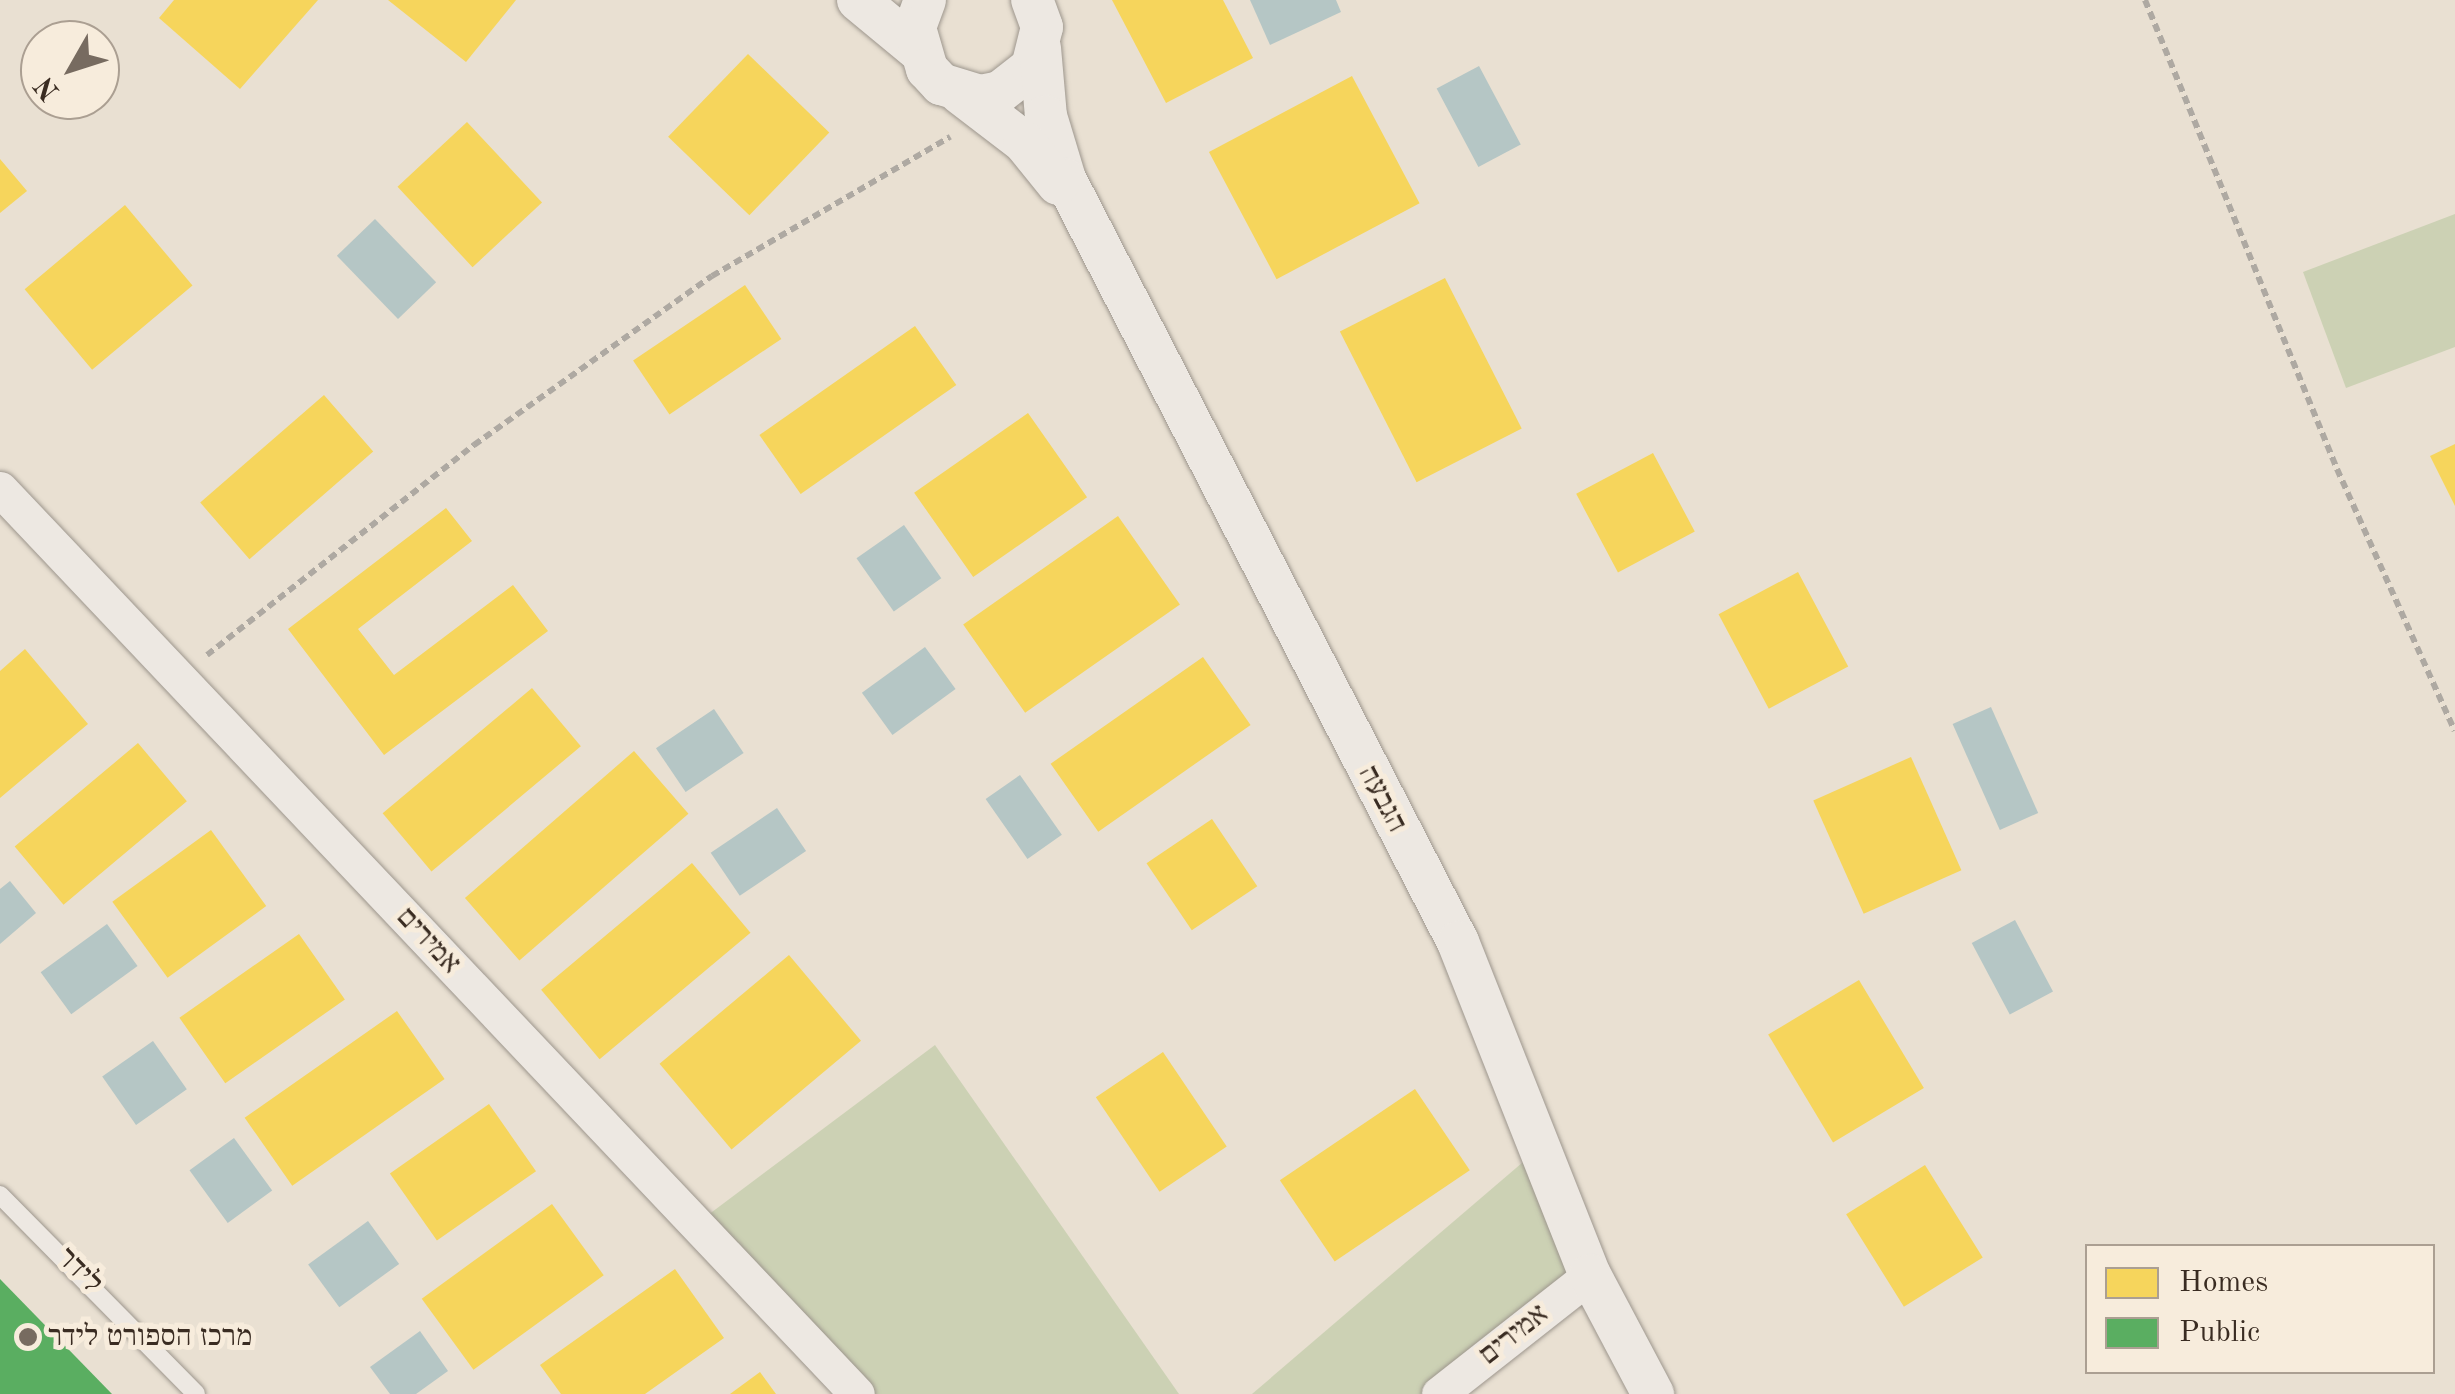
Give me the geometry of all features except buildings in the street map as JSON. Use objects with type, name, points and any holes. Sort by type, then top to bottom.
[{"type":"street","name":"הגבעה","points":[[858,0],[917,50],[941,84],[975,104],[1024,142],[1083,216]]},
{"type":"street","points":[[917,50],[915,28],[925,0]]},
{"type":"street","name":"הגבעה","points":[[1039,17],[1046,116],[1083,216],[1458,942],[1590,1275],[1653,1394]]},
{"type":"street","points":[[975,104],[1000,92],[1032,67],[1039,17]]},
{"type":"street","name":"אמירים","points":[[0,489],[857,1394]]},
{"type":"street","name":"אמירים","points":[[1439,1394],[1590,1275]]},
{"type":"lane","name":"לידר","points":[[0,1195],[196,1394]]},
{"type":"path","points":[[2146,0],[2337,468],[2455,731]]},
{"type":"path","points":[[178,677],[474,445],[712,276],[975,104]]},
{"type":"green space","points":[[2455,214],[2455,347],[2346,388],[2303,272]]},
{"type":"green space","points":[[935,1045],[1179,1394],[857,1394],[696,1224]]},
{"type":"green space","points":[[1537,1150],[1590,1275],[1439,1394],[1252,1394]]},
{"type":"shaded area","points":[[1250,0],[1336,0],[1341,12],[1270,45]]},
{"type":"shaded area","points":[[1479,66],[1521,145],[1478,167],[1437,89]]},
{"type":"shaded area","points":[[375,219],[436,282],[398,319],[337,256]]},
{"type":"shaded area","points":[[904,525],[941,578],[894,612],[856,558]]},
{"type":"shaded area","points":[[925,647],[956,689],[892,735],[862,693]]},
{"type":"shaded area","points":[[1991,707],[2038,813],[2000,830],[1953,724]]},
{"type":"shaded area","points":[[714,709],[744,753],[686,792],[656,748]]},
{"type":"shaded area","points":[[1020,775],[1062,835],[1027,859],[986,799]]},
{"type":"shaded area","points":[[777,808],[806,851],[740,896],[711,853]]},
{"type":"shaded area","points":[[10,881],[36,913],[0,944],[0,889]]},
{"type":"shaded area","points":[[2015,920],[2053,992],[2010,1015],[1972,943]]},
{"type":"shaded area","points":[[107,924],[138,966],[71,1014],[41,972]]},
{"type":"shaded area","points":[[153,1041],[187,1089],[136,1125],[102,1077]]},
{"type":"shaded area","points":[[234,1138],[272,1191],[228,1223],[190,1170]]},
{"type":"shaded area","points":[[368,1221],[399,1264],[339,1307],[308,1264]]},
{"type":"shaded area","points":[[420,1331],[448,1371],[416,1394],[390,1394],[370,1367]]},
{"type":"place","name":"מרכז הספורט לידר","points":[[28,1337]]}]
